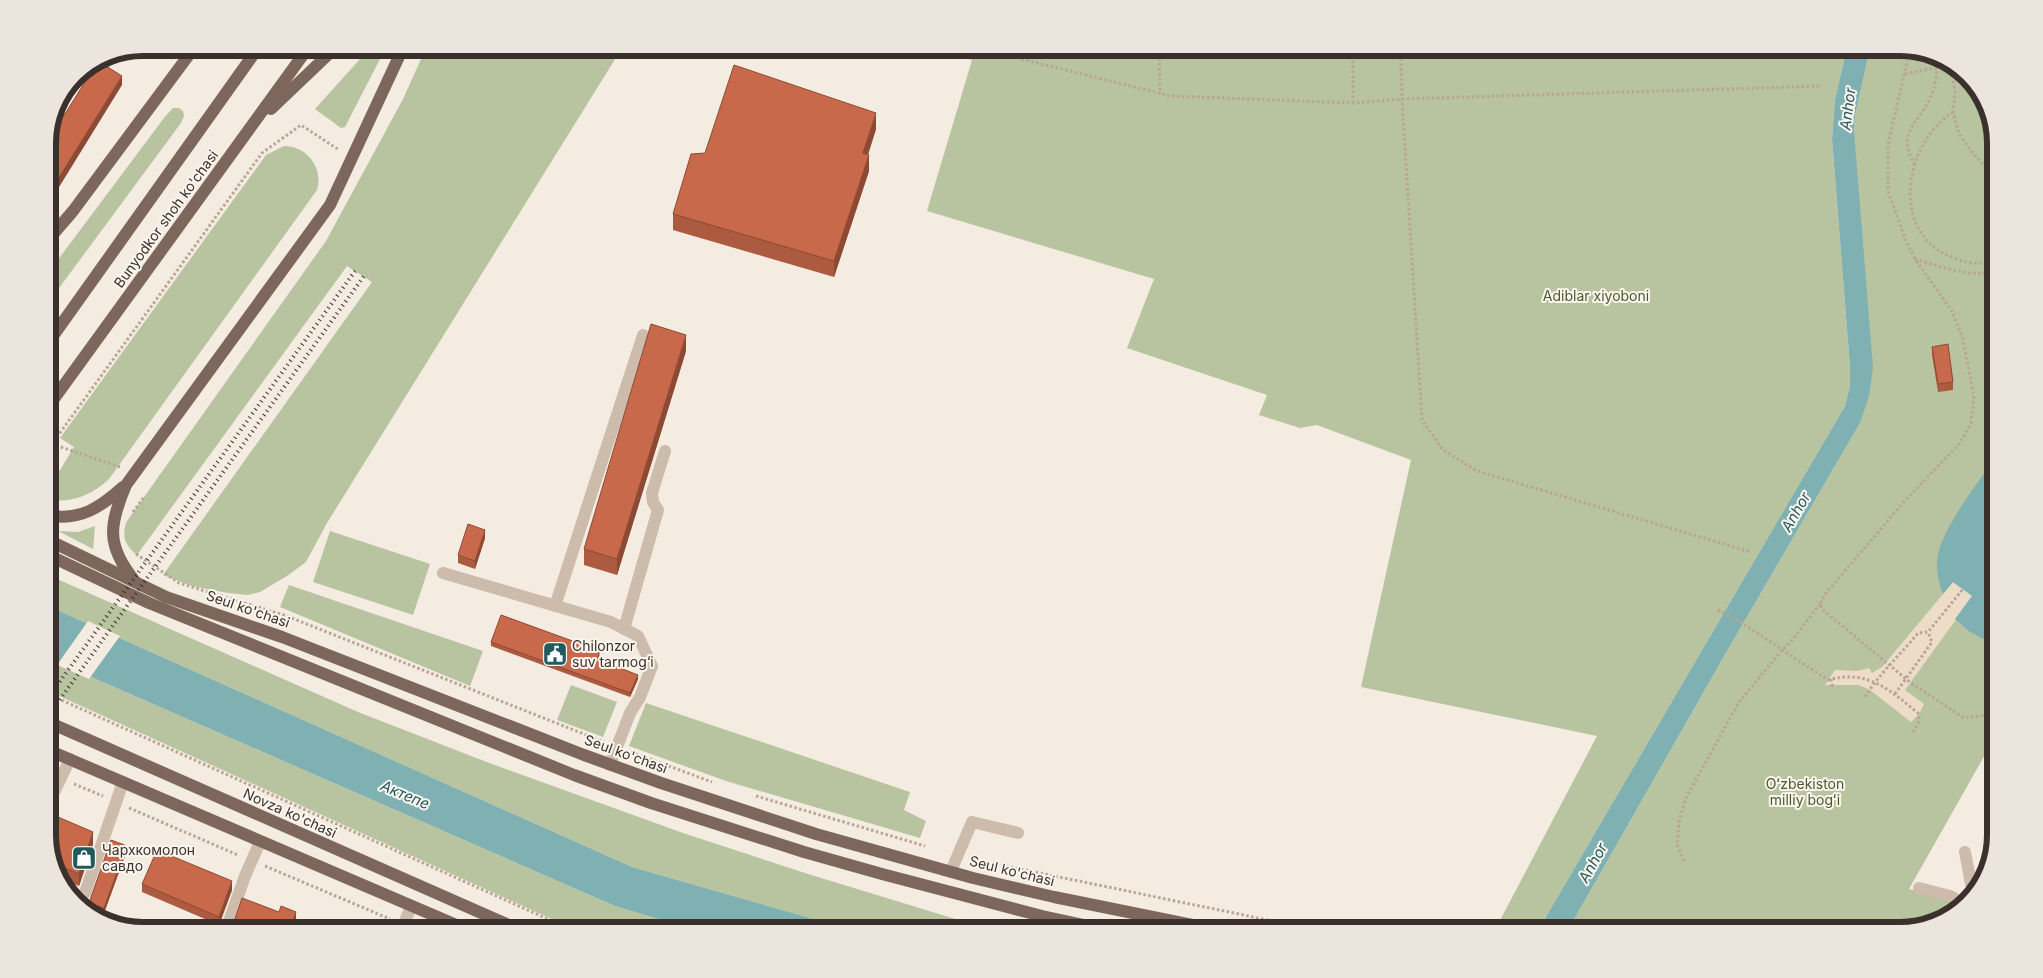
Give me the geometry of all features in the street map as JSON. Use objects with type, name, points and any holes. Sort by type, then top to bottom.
[{"type":"main road","points":[[56,230],[188,56]]},
{"type":"main road","name":"Bunyodkor shoh ko'chasi","points":[[56,332],[252,56]]},
{"type":"main road","name":"Bunyodkor shoh ko'chasi","points":[[56,396],[302,56]]},
{"type":"main road","points":[[247,132],[327,56]]},
{"type":"main road","points":[[56,517],[81,516],[107,501],[126,485],[330,205],[399,56]]},
{"type":"main road","points":[[126,485],[116,512],[114,538],[120,562],[137,584]]},
{"type":"main road","name":"Seul ko'chasi","points":[[56,544],[166,597],[282,637],[610,765],[816,834],[1062,899],[1177,922]]},
{"type":"main road","points":[[56,559],[149,603],[547,764],[650,803],[804,852],[1070,922]]},
{"type":"main road","name":"Novza ko'chasi","points":[[56,726],[502,922]]},
{"type":"main road","points":[[56,753],[448,922]]},
{"type":"lane","points":[[555,606],[643,335]]},
{"type":"lane","points":[[624,629],[658,510],[653,502],[652,493],[665,450]]},
{"type":"lane","points":[[443,573],[611,622],[638,636],[652,666],[610,765]]},
{"type":"lane","points":[[56,788],[70,759]]},
{"type":"lane","points":[[85,893],[123,782]]},
{"type":"lane","points":[[951,871],[972,822],[1018,833]]},
{"type":"lane","points":[[229,922],[260,842]]},
{"type":"lane","points":[[1965,852],[1971,884]]},
{"type":"lane","points":[[1919,888],[1950,896],[1957,900]]},
{"type":"lane","points":[[405,922],[411,907]]},
{"type":"path","points":[[1017,56],[1021,59],[1171,96],[1353,102],[1822,86]]},
{"type":"path","points":[[1159,56],[1160,94]]},
{"type":"path","points":[[1353,56],[1353,102]]},
{"type":"path","points":[[1401,56],[1422,420],[1443,450],[1477,472],[1751,552]]},
{"type":"path","points":[[1684,861],[1677,844],[1679,822],[1686,798],[1739,702],[1789,644],[1820,604],[1826,593],[1903,503],[1960,442],[1972,423],[1974,398],[1963,340],[1952,310],[1915,258],[1906,241],[1888,190],[1888,144],[1909,57]]},
{"type":"path","points":[[1905,74],[1941,67]]},
{"type":"path","points":[[1915,165],[1907,146],[1907,133],[1930,98],[1936,81],[1937,68]]},
{"type":"path","points":[[1951,73],[1955,93],[1953,112],[1959,134],[1987,169]]},
{"type":"path","points":[[1953,112],[1942,120],[1928,138],[1915,165],[1910,186],[1912,214],[1925,238],[1946,255],[1968,263],[1987,263]]},
{"type":"path","points":[[56,438],[262,153],[301,125],[352,158]]},
{"type":"path","points":[[1915,258],[1943,268],[1980,275],[1987,274]]},
{"type":"path","points":[[56,445],[120,467]]},
{"type":"path","points":[[133,513],[144,497]]},
{"type":"path","points":[[134,553],[179,583],[284,614],[617,747],[716,783]]},
{"type":"path","points":[[1865,697],[1876,681],[1918,633],[1928,632],[1963,589]]},
{"type":"path","points":[[1820,604],[1823,610],[1906,679],[1964,718],[1987,715]]},
{"type":"path","points":[[1719,611],[1745,625],[1828,680],[1854,677],[1876,681],[1919,714],[1919,721],[1912,734]]},
{"type":"path","points":[[1895,694],[1932,642],[1928,632]]},
{"type":"path","points":[[1831,679],[1833,689]]},
{"type":"path","points":[[56,698],[554,922]]},
{"type":"path","points":[[61,778],[252,860],[389,922]]},
{"type":"path","points":[[752,795],[927,847]]},
{"type":"path","points":[[957,856],[1277,922]]},
{"type":"green space","points":[[363,56],[381,56],[345,127],[341,128],[315,109]]},
{"type":"green space","points":[[422,56],[617,56],[327,523],[306,562],[260,592],[248,595],[192,586],[163,575],[372,282],[347,266],[137,555],[125,540],[124,531],[127,521],[326,241],[403,99]]},
{"type":"green space","name":"Adiblar xiyoboni","points":[[959,56],[1845,56],[1835,99],[1832,139],[1850,367],[1850,386],[1845,406],[1544,922],[1499,922],[1597,736],[1361,687],[1411,460],[1317,425],[1300,428],[1259,415],[1267,395],[1127,348],[1154,279],[927,211],[972,60]]},
{"type":"green space","name":"Oʻzbekiston milliy bogʻi","points":[[1868,56],[1917,58],[1933,63],[1953,74],[1969,90],[1982,115],[1987,137],[1987,751],[1909,889],[1944,898],[1953,903],[1938,913],[1923,919],[1900,922],[1573,922],[1860,423],[1855,116]]},
{"type":"green space","points":[[173,108],[179,108],[183,111],[184,116],[181,123],[56,292],[56,262]]},
{"type":"green space","points":[[284,146],[292,147],[306,154],[311,159],[318,173],[317,190],[109,479],[96,490],[81,497],[56,500],[56,477],[74,447],[60,438],[266,155]]},
{"type":"green space","points":[[95,526],[93,549],[58,531],[78,532]]},
{"type":"green space","points":[[330,531],[430,564],[413,615],[313,582]]},
{"type":"green space","points":[[56,579],[358,712],[484,761],[683,833],[808,874],[967,922],[824,922],[632,867],[56,610]]},
{"type":"green space","points":[[289,585],[483,651],[470,686],[280,607]]},
{"type":"green space","points":[[56,661],[615,906],[668,922],[558,922],[56,695]]},
{"type":"green space","points":[[571,685],[617,702],[603,737],[557,720]]},
{"type":"green space","points":[[646,703],[910,792],[904,810],[926,821],[920,838],[726,781],[629,746]]},
{"type":"shaded area","points":[[1953,582],[1973,596],[1905,690],[1924,704],[1919,714],[1911,722],[1870,690],[1859,685],[1825,685],[1835,670],[1858,671],[1869,668],[1872,673],[1882,667]]},
{"type":"water","name":"Anhor","points":[[1845,56],[1868,56],[1855,116],[1854,131],[1873,368],[1869,396],[1860,423],[1573,922],[1544,922],[1845,406],[1850,386],[1850,367],[1832,139],[1835,99]]},
{"type":"water","points":[[1968,89],[1978,105],[1983,119],[1981,116]]},
{"type":"water","points":[[1987,469],[1987,641],[1970,632],[1955,619],[1972,596],[1953,582],[1943,594],[1937,571],[1939,551],[1944,538],[1969,495]]},
{"type":"water","name":"Актепе","points":[[56,610],[632,867],[824,922],[668,922],[615,906],[56,661]]},
{"type":"pier","points":[[88,621],[120,636],[89,679],[57,665]]},
{"type":"building","points":[[105,65],[122,76],[56,182],[56,137],[59,120],[62,112],[65,114],[89,76],[100,68]]},
{"type":"building","points":[[734,65],[876,113],[863,153],[869,155],[834,261],[673,214],[691,154],[705,153]]},
{"type":"building","points":[[651,324],[686,335],[617,559],[584,549]]},
{"type":"building","points":[[1948,344],[1953,382],[1938,384],[1932,347]]},
{"type":"building","points":[[468,524],[485,530],[475,561],[458,555]]},
{"type":"building","points":[[501,615],[600,651],[597,659],[638,675],[630,693],[491,642]]},
{"type":"building","points":[[56,816],[93,832],[79,874],[63,867],[61,863],[56,841]]},
{"type":"building","points":[[111,840],[127,846],[104,908],[89,902]]},
{"type":"building","points":[[157,850],[232,881],[219,917],[142,884]]},
{"type":"building","points":[[242,898],[279,912],[281,906],[296,912],[293,920],[298,922],[234,922]]},
{"type":"railway","points":[[56,687],[355,271]]},
{"type":"railway","points":[[56,705],[364,276]]},
{"type":"place","name":"Chilonzor suv tarmog‘i","points":[[555,654]]},
{"type":"place","name":"Чархкомолон савдо","points":[[84,858]]}]
